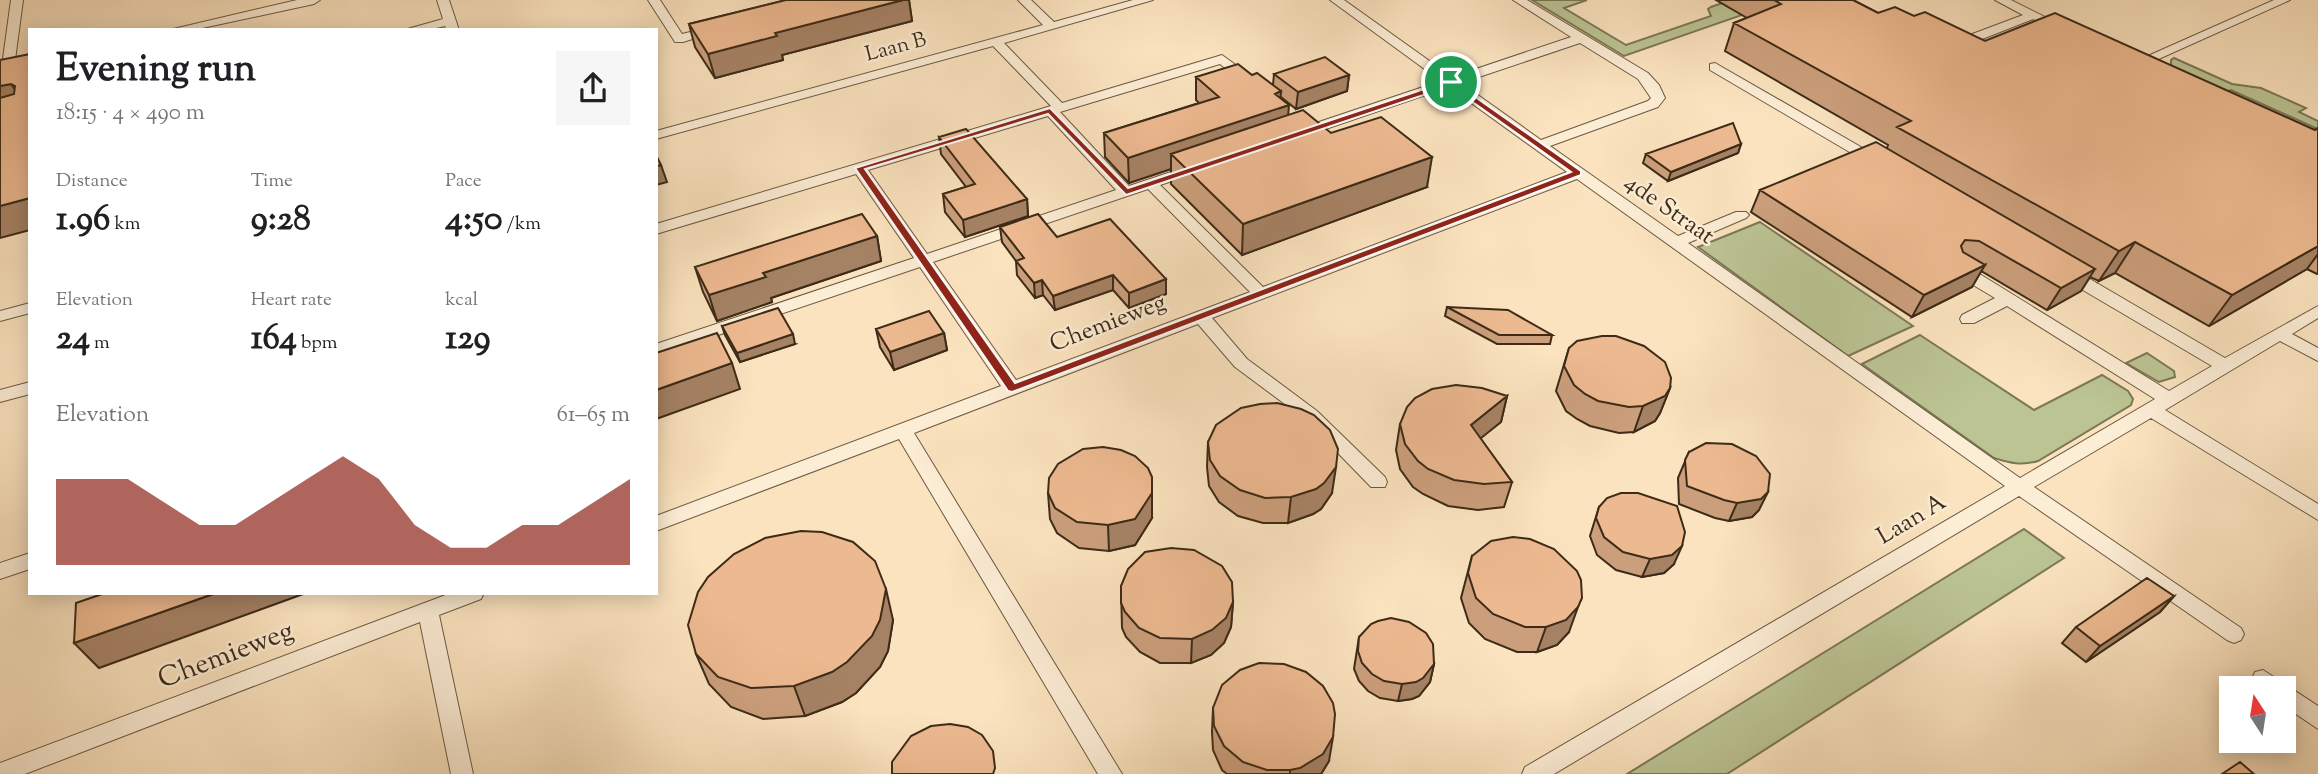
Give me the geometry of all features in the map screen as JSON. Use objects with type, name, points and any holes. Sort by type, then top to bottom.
[{"type":"lane","points":[[18,0],[5,57],[8,66],[28,61]]},
{"type":"lane","points":[[183,28],[271,5],[314,0]]},
{"type":"lane","points":[[427,28],[452,25],[443,0]]},
{"type":"lane","points":[[654,0],[678,39],[730,26]]},
{"type":"lane","points":[[1024,0],[1052,26]]},
{"type":"lane","name":"Laan B","points":[[658,134],[1147,0]]},
{"type":"lane","name":"4de Straat","points":[[1336,0],[2020,487],[2234,634]]},
{"type":"lane","points":[[1519,0],[1643,76],[1652,85],[1658,98],[1653,104],[1538,145]]},
{"type":"lane","points":[[2001,0],[2079,36]]},
{"type":"lane","points":[[2138,63],[2284,0]]},
{"type":"lane","points":[[1963,42],[2033,15]]},
{"type":"lane","points":[[1283,139],[1304,126],[1451,82],[1581,38]]},
{"type":"lane","points":[[996,42],[1126,192]]},
{"type":"lane","points":[[658,228],[1222,59],[1261,91]]},
{"type":"lane","points":[[1714,68],[1893,172]]},
{"type":"lane","points":[[658,350],[1203,166]]},
{"type":"lane","points":[[859,168],[1012,388]]},
{"type":"lane","name":"Chemieweg","points":[[658,523],[1578,173]]},
{"type":"lane","points":[[1151,184],[1261,294]]},
{"type":"lane","points":[[1676,243],[1741,215]]},
{"type":"lane","points":[[2047,262],[2225,366]]},
{"type":"lane","points":[[1959,270],[2007,299],[2318,513]]},
{"type":"lane","points":[[1968,319],[2007,299]]},
{"type":"lane","points":[[0,316],[28,309]]},
{"type":"lane","name":"Laan A","points":[[1533,774],[2318,311]]},
{"type":"lane","points":[[1201,316],[1241,363],[1311,415],[1378,482]]},
{"type":"lane","points":[[2280,334],[2318,355]]},
{"type":"lane","points":[[0,397],[28,389]]},
{"type":"lane","points":[[902,430],[1111,774]]},
{"type":"lane","points":[[0,571],[28,562]]},
{"type":"lane","name":"Chemieweg","points":[[0,773],[469,595]]},
{"type":"lane","points":[[428,611],[462,774]]},
{"type":"lane","points":[[2296,703],[2318,719]]},
{"type":"green space","points":[[1532,0],[1587,0],[1564,8],[1626,45],[1711,16],[1708,9],[1731,0],[1785,0],[1624,56]]},
{"type":"green space","points":[[2174,58],[2232,84],[2261,88],[2306,108],[2299,112],[2318,121],[2318,129],[2231,90],[2221,94],[2171,70],[2171,60]]},
{"type":"green space","points":[[1760,222],[1913,326],[1848,356],[1698,247]]},
{"type":"green space","points":[[1920,335],[2034,410],[2102,375],[2128,391],[2133,399],[2131,405],[2038,461],[2021,464],[2000,460],[1862,364]]},
{"type":"green space","points":[[2147,353],[2174,371],[2175,377],[2159,382],[2126,363]]},
{"type":"green space","points":[[2024,529],[2064,558],[1727,774],[1627,774]]},
{"type":"building","points":[[786,0],[903,0],[775,33],[777,36],[708,54],[689,24]]},
{"type":"building","points":[[1774,0],[1853,0],[1878,13],[1895,7],[1914,16],[1925,12],[1985,41],[2055,13],[2315,130],[2318,128],[2318,246],[2232,295],[2135,242],[2119,251],[1897,127],[1911,121],[1734,23],[1781,4]]},
{"type":"building","points":[[28,54],[28,199],[0,206],[0,98],[14,94],[15,86],[0,86],[0,60]]},
{"type":"building","points":[[1325,57],[1349,75],[1298,92],[1274,74]]},
{"type":"building","points":[[1238,64],[1252,75],[1257,73],[1281,91],[1275,94],[1289,105],[1128,158],[1104,133],[1219,97],[1196,77]]},
{"type":"building","points":[[1303,110],[1331,133],[1381,117],[1432,157],[1243,224],[1171,154]]},
{"type":"building","points":[[1733,123],[1741,144],[1671,172],[1646,154]]},
{"type":"building","points":[[966,129],[1027,199],[963,220],[943,194],[975,184],[939,137]]},
{"type":"building","points":[[1876,142],[2095,269],[2061,288],[1979,241],[1965,240],[1961,246],[1963,252],[1985,265],[1924,295],[1760,190]]},
{"type":"building","points":[[862,214],[877,236],[763,273],[766,277],[709,295],[695,267]]},
{"type":"building","points":[[1038,214],[1057,237],[1110,219],[1166,279],[1129,293],[1113,275],[1053,296],[1042,280],[1034,283],[1016,261],[1024,258],[1000,227]]},
{"type":"building","points":[[1447,307],[1508,310],[1552,335],[1499,335]]},
{"type":"building","points":[[778,308],[793,334],[737,353],[722,326]]},
{"type":"building","points":[[929,311],[944,333],[890,352],[876,329]]},
{"type":"building","points":[[717,333],[732,363],[658,389],[658,352]]},
{"type":"building","points":[[1616,336],[1644,346],[1665,362],[1671,378],[1670,388],[1665,396],[1643,406],[1629,407],[1598,401],[1574,385],[1564,366],[1569,348],[1577,341]]},
{"type":"building","points":[[1456,385],[1482,388],[1507,396],[1471,425],[1512,482],[1484,484],[1454,480],[1428,469],[1405,444],[1400,424],[1407,407],[1415,398],[1432,389]]},
{"type":"building","points":[[1277,403],[1314,415],[1330,430],[1338,449],[1336,467],[1316,489],[1291,497],[1265,498],[1240,490],[1220,476],[1210,460],[1208,442],[1216,425],[1241,408]]},
{"type":"building","points":[[1706,443],[1732,444],[1756,456],[1770,474],[1768,492],[1761,499],[1737,503],[1687,486],[1685,460],[1689,452]]},
{"type":"building","points":[[1103,447],[1135,456],[1148,468],[1152,477],[1152,493],[1135,519],[1108,525],[1077,522],[1055,508],[1048,493],[1049,478],[1058,464],[1083,449]]},
{"type":"building","points":[[1621,493],[1638,493],[1677,506],[1685,532],[1682,546],[1672,555],[1650,559],[1623,552],[1604,537],[1596,518],[1599,507],[1607,498]]},
{"type":"building","points":[[801,531],[822,532],[853,542],[875,561],[886,589],[880,620],[872,636],[847,662],[832,672],[794,686],[751,688],[718,677],[696,654],[688,625],[698,592],[708,577],[734,554],[765,538]]},
{"type":"building","points":[[1513,537],[1530,539],[1554,549],[1577,571],[1581,580],[1582,598],[1566,620],[1546,627],[1525,627],[1493,614],[1476,598],[1468,573],[1472,556],[1491,541]]},
{"type":"building","points":[[1171,548],[1194,550],[1222,566],[1232,582],[1233,602],[1226,618],[1212,630],[1192,639],[1160,638],[1139,628],[1121,603],[1121,586],[1128,569],[1145,552]]},
{"type":"building","points":[[2147,578],[2174,596],[2100,646],[2076,627]]},
{"type":"building","points":[[99,595],[210,595],[74,643],[76,603]]},
{"type":"building","points":[[1391,618],[1409,622],[1426,633],[1433,644],[1434,664],[1423,678],[1416,682],[1402,684],[1384,681],[1372,674],[1362,663],[1358,651],[1359,637],[1371,624]]},
{"type":"building","points":[[1259,663],[1284,664],[1306,672],[1323,686],[1333,703],[1333,737],[1323,754],[1300,768],[1267,770],[1243,762],[1224,746],[1214,726],[1213,708],[1222,685],[1240,670]]},
{"type":"building","points":[[950,724],[968,727],[982,735],[993,751],[993,774],[892,774],[892,762],[911,736],[931,726]]},
{"type":"building","points":[[2240,762],[2254,774],[2222,774]]},
{"type":"route","points":[[1451,82],[1578,173],[1012,388],[859,168],[1050,110],[1126,192],[1451,82]]}]
